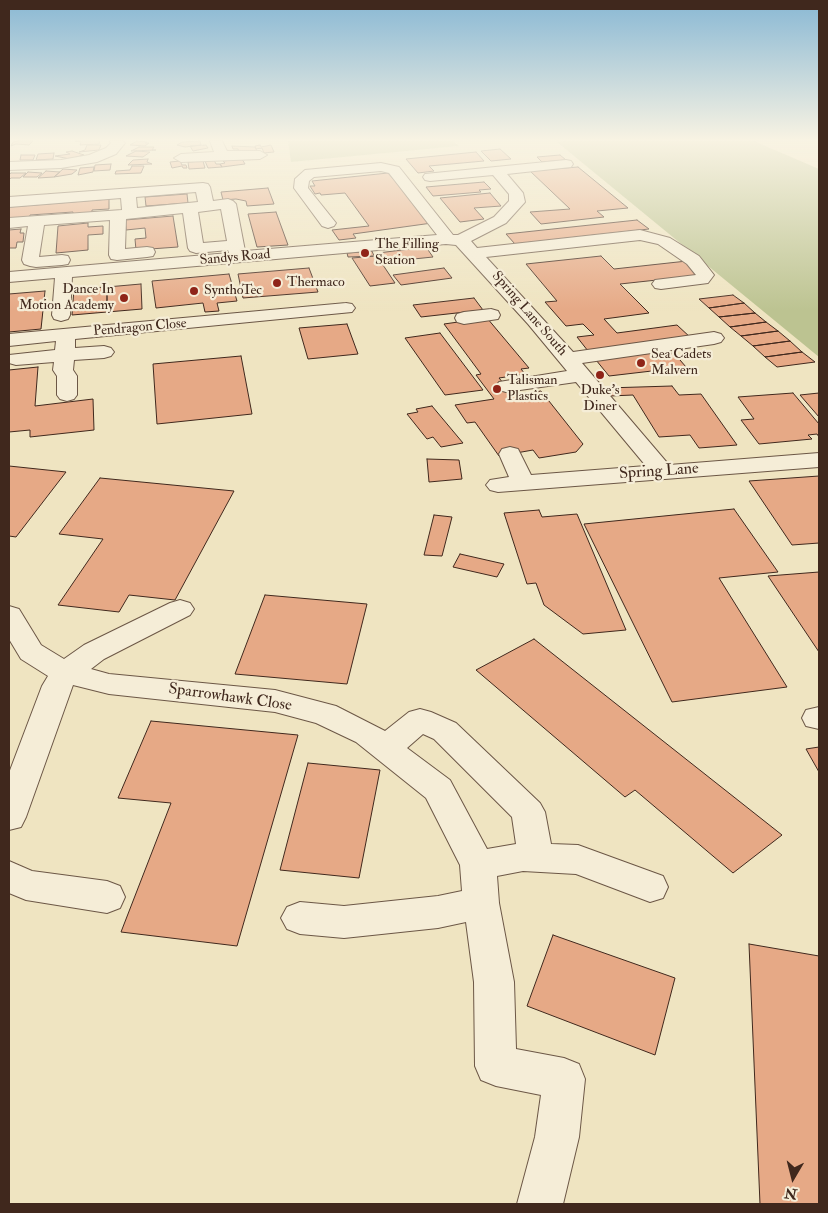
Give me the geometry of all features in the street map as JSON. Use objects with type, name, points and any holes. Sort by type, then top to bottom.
[{"type":"street","points":[[9,202],[67,198]]},
{"type":"street","points":[[117,261],[127,198]]},
{"type":"street","points":[[204,198],[206,206]]},
{"type":"street","points":[[309,198],[328,224]]},
{"type":"street","points":[[416,198],[445,233],[469,246],[527,289]]},
{"type":"street","points":[[469,246],[500,220],[517,202],[517,198]]},
{"type":"street","points":[[9,223],[190,209],[228,204],[236,251],[196,248],[117,261],[36,262],[30,260],[37,221]]},
{"type":"street","points":[[190,209],[196,248]]},
{"type":"street","name":"Sandys Road","points":[[9,277],[64,272],[117,261],[236,251],[469,246],[640,235],[664,241],[693,260],[705,275],[702,279],[661,284]]},
{"type":"street","name":"Spring Lane South","points":[[469,246],[582,375],[663,472]]},
{"type":"street","points":[[61,315],[64,272]]},
{"type":"street","name":"Pendragon Close","points":[[9,340],[65,345],[272,316],[346,308]]},
{"type":"street","points":[[464,318],[491,315]]},
{"type":"street","points":[[272,316],[278,336]]},
{"type":"street","points":[[568,359],[714,338]]},
{"type":"street","points":[[9,359],[65,345],[104,352]]},
{"type":"street","points":[[65,345],[63,370],[67,376],[67,395]]},
{"type":"street","points":[[506,386],[582,375]]},
{"type":"street","points":[[510,454],[523,483]]},
{"type":"street","name":"Spring Lane","points":[[498,485],[819,460]]},
{"type":"street","points":[[9,817],[57,686],[65,673],[94,652],[180,609]]},
{"type":"street","name":"Sparrowhawk Close","points":[[9,615],[20,655],[65,673],[109,684],[275,701],[325,714],[368,734],[438,789],[478,865],[481,903],[494,982],[496,1066],[564,1079],[558,1137],[540,1204]]},
{"type":"street","points":[[386,747],[420,720],[445,730],[528,812],[536,858]]},
{"type":"street","points":[[478,865],[523,857],[578,860],[650,888]]},
{"type":"street","points":[[9,876],[26,885],[107,897]]},
{"type":"street","points":[[300,918],[344,922],[438,912],[481,903]]},
{"type":"green space","points":[[625,198],[819,198],[819,357]]},
{"type":"building","points":[[145,198],[187,198],[188,203],[146,206]]},
{"type":"building","points":[[222,198],[272,198],[274,204],[247,206],[246,201],[236,199],[223,200]]},
{"type":"building","points":[[348,198],[410,198],[432,223],[353,234],[356,238],[339,240],[332,230],[369,226]]},
{"type":"building","points":[[440,198],[494,198],[501,206],[474,208],[484,219],[460,222]]},
{"type":"building","points":[[558,198],[615,198],[628,208],[597,211],[604,217],[541,224],[530,212],[570,209]]},
{"type":"building","points":[[109,199],[109,209],[92,210],[92,214],[73,215],[73,212],[30,215],[29,219],[9,220],[9,207]]},
{"type":"building","points":[[276,212],[288,245],[257,247],[248,214]]},
{"type":"building","points":[[173,216],[178,247],[136,250],[135,239],[146,238],[145,228],[126,230],[125,220]]},
{"type":"building","points":[[637,220],[649,229],[515,244],[506,234]]},
{"type":"building","points":[[88,223],[88,227],[103,226],[103,234],[88,235],[88,250],[56,253],[58,226]]},
{"type":"building","points":[[21,229],[20,233],[24,233],[23,242],[17,242],[16,248],[9,248],[9,230]]},
{"type":"building","points":[[426,247],[433,257],[384,262],[378,253]]},
{"type":"building","points":[[372,251],[374,256],[348,257],[347,253]]},
{"type":"building","points":[[377,256],[395,283],[370,286],[352,258]]},
{"type":"building","points":[[601,256],[614,269],[687,261],[703,275],[620,284],[649,313],[604,319],[617,333],[677,325],[691,338],[588,351],[577,337],[594,335],[583,324],[566,326],[545,302],[557,301],[526,264]]},
{"type":"building","name":"Thermaco","points":[[309,268],[318,292],[243,298],[238,274]]},
{"type":"building","points":[[444,268],[452,278],[401,285],[393,275]]},
{"type":"building","name":"SynthoTec","points":[[229,274],[237,301],[217,303],[219,311],[205,312],[203,303],[156,308],[152,281]]},
{"type":"building","name":"Dance In Motion Academy","points":[[141,284],[142,309],[107,312],[107,287]]},
{"type":"building","points":[[107,287],[107,312],[72,315],[74,289]]},
{"type":"building","points":[[45,291],[41,329],[9,332],[9,294]]},
{"type":"building","points":[[733,295],[744,303],[709,308],[699,299]]},
{"type":"building","points":[[474,298],[483,310],[421,317],[413,305]]},
{"type":"building","points":[[744,303],[755,313],[719,317],[709,308]]},
{"type":"building","points":[[755,313],[766,322],[730,327],[719,317]]},
{"type":"building","name":"Talisman Plastics","points":[[487,318],[529,368],[521,369],[525,374],[499,378],[513,395],[541,391],[583,444],[576,452],[539,458],[533,450],[499,456],[475,422],[467,423],[455,405],[494,399],[476,375],[481,374],[444,324]]},
{"type":"building","points":[[766,322],[778,331],[741,336],[730,327]]},
{"type":"building","points":[[347,324],[358,354],[308,359],[299,328]]},
{"type":"building","points":[[778,331],[790,341],[753,346],[741,336]]},
{"type":"building","points":[[440,333],[483,390],[445,395],[405,338]]},
{"type":"building","points":[[790,341],[802,352],[765,357],[753,346]]},
{"type":"building","name":"Sea Cadets Malvern","points":[[659,352],[661,354],[674,353],[686,367],[609,376],[596,360]]},
{"type":"building","points":[[802,352],[815,362],[777,367],[765,357]]},
{"type":"building","points":[[241,356],[252,414],[157,424],[153,364]]},
{"type":"building","points":[[38,367],[35,406],[93,399],[94,430],[30,437],[30,430],[9,432],[9,370]]},
{"type":"building","points":[[672,386],[679,395],[701,394],[737,445],[699,448],[690,435],[659,437],[633,395],[610,396],[606,388]]},
{"type":"building","points":[[793,393],[819,424],[819,437],[817,434],[808,435],[812,439],[759,444],[741,420],[754,419],[738,397]]},
{"type":"building","points":[[819,393],[819,417],[800,395]]},
{"type":"building","points":[[432,406],[463,443],[441,447],[433,437],[427,439],[407,414],[418,412],[416,409]]},
{"type":"building","points":[[427,459],[459,460],[462,479],[429,482]]},
{"type":"building","points":[[9,466],[66,472],[16,537],[9,536]]},
{"type":"building","points":[[819,476],[819,543],[792,545],[749,481]]},
{"type":"building","points":[[100,478],[234,491],[175,600],[129,595],[119,612],[58,605],[103,539],[59,534]]},
{"type":"building","points":[[734,509],[778,572],[719,578],[787,687],[672,702],[584,524]]},
{"type":"building","points":[[539,510],[542,517],[577,514],[626,630],[583,634],[544,605],[536,583],[527,584],[504,513]]},
{"type":"building","points":[[434,515],[452,517],[442,556],[424,555]]},
{"type":"building","points":[[460,554],[504,564],[497,577],[453,567]]},
{"type":"building","points":[[819,572],[819,652],[768,576]]},
{"type":"building","points":[[265,595],[367,604],[347,684],[235,674]]},
{"type":"building","points":[[534,639],[782,835],[733,873],[635,790],[625,797],[476,670]]},
{"type":"building","points":[[151,721],[298,735],[237,946],[121,932],[171,803],[118,798]]},
{"type":"building","points":[[819,747],[819,772],[806,749]]},
{"type":"building","points":[[308,763],[380,770],[359,878],[280,870]]},
{"type":"building","points":[[553,935],[675,978],[655,1055],[527,1006]]},
{"type":"building","points":[[749,944],[819,956],[819,1204],[760,1204]]},
{"type":"place","name":"The Filling Station","points":[[365,253]]},
{"type":"place","name":"Thermaco","points":[[277,283]]},
{"type":"place","name":"SynthoTec","points":[[194,291]]},
{"type":"place","name":"Dance In Motion Academy","points":[[124,298]]},
{"type":"place","name":"Sea Cadets Malvern","points":[[641,363]]},
{"type":"place","name":"Duke's Diner","points":[[600,375]]},
{"type":"place","name":"Talisman Plastics","points":[[497,389]]}]
